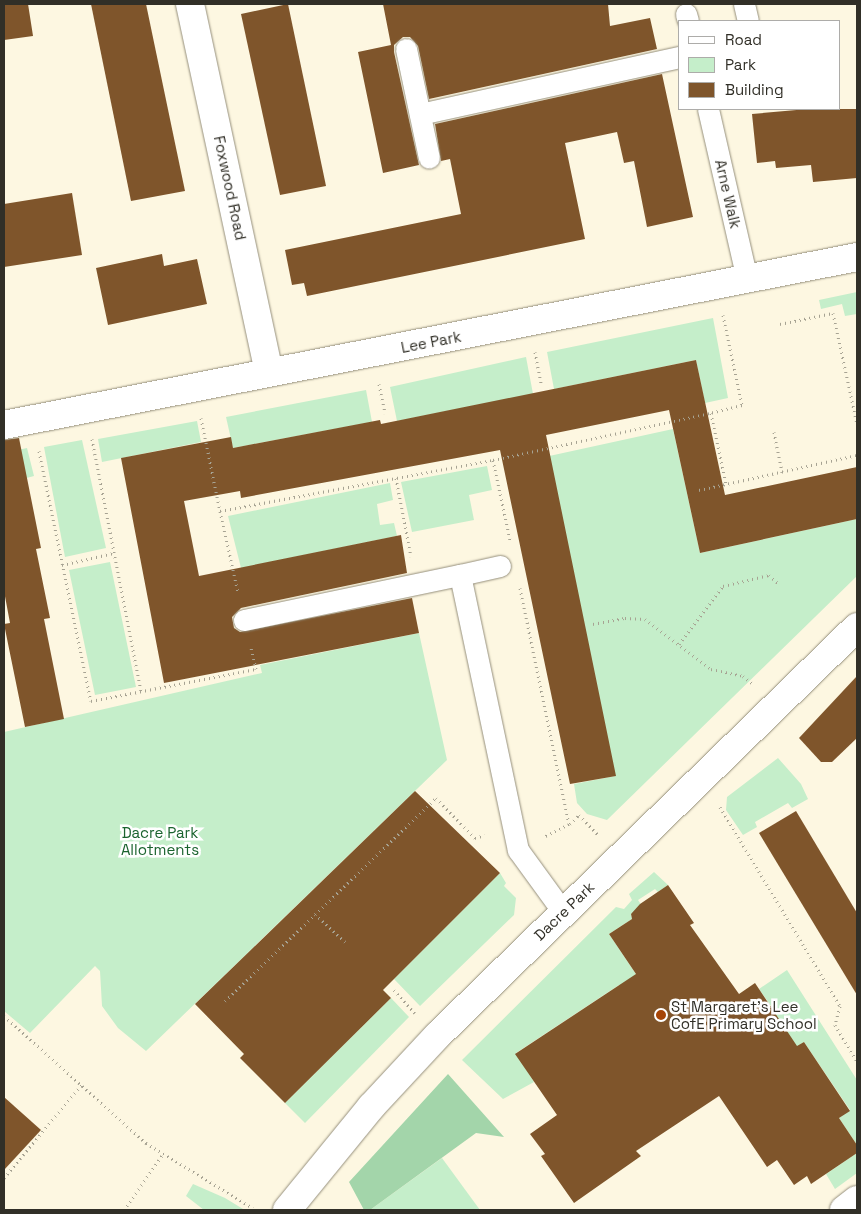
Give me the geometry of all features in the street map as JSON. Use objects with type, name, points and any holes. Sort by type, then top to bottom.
[{"type":"street","name":"Foxwood Road","points":[[190,4],[269,372]]},
{"type":"street","name":"Lee Park","points":[[4,425],[857,257]]},
{"type":"street","name":"Dacre Park","points":[[287,1210],[371,1107],[437,1036],[857,627]]},
{"type":"street","points":[[844,1210],[857,1200]]},
{"type":"lane","points":[[744,4],[748,20]]},
{"type":"lane","points":[[406,49],[430,158]]},
{"type":"lane","points":[[420,114],[678,57]]},
{"type":"lane","name":"Arne Walk","points":[[708,110],[747,279]]},
{"type":"lane","points":[[244,620],[500,566]]},
{"type":"lane","points":[[460,575],[518,850],[563,912]]},
{"type":"path","points":[[220,512],[493,460],[742,406],[722,310]]},
{"type":"path","points":[[780,324],[833,313],[857,424]]},
{"type":"path","points":[[535,351],[541,383]]},
{"type":"path","points":[[379,384],[385,412]]},
{"type":"path","points":[[711,413],[726,484]]},
{"type":"path","points":[[37,443],[91,701],[256,669],[220,512],[201,415]]},
{"type":"path","points":[[774,432],[782,472]]},
{"type":"path","points":[[91,434],[141,691]]},
{"type":"path","points":[[699,490],[857,456]]},
{"type":"path","points":[[493,460],[511,546]]},
{"type":"path","points":[[396,478],[416,584]]},
{"type":"path","points":[[62,565],[114,554]]},
{"type":"path","points":[[679,644],[723,586],[769,575],[778,583]]},
{"type":"path","points":[[519,584],[569,824]]},
{"type":"path","points":[[593,624],[625,618],[645,619],[712,668],[743,676],[754,686]]},
{"type":"path","points":[[225,1001],[436,798],[475,838],[513,830]]},
{"type":"path","points":[[717,803],[840,1006],[835,1025],[857,1060]]},
{"type":"path","points":[[518,850],[569,824],[580,815],[601,839]]},
{"type":"path","points":[[315,914],[345,942]]},
{"type":"path","points":[[394,990],[419,1017]]},
{"type":"path","points":[[4,1016],[146,1143],[252,1208]]},
{"type":"path","points":[[4,1178],[82,1084]]},
{"type":"path","points":[[124,1210],[163,1154]]},
{"type":"green space","points":[[857,292],[857,314],[845,316],[842,304],[821,309],[819,300]]},
{"type":"green space","points":[[713,318],[728,398],[705,403],[696,360],[554,389],[547,352]]},
{"type":"green space","points":[[526,357],[533,394],[397,421],[390,387]]},
{"type":"green space","points":[[366,390],[372,422],[233,448],[226,417]]},
{"type":"green space","points":[[197,421],[201,442],[102,462],[98,439]]},
{"type":"green space","points":[[673,429],[700,553],[857,519],[857,576],[607,820],[587,814],[577,803],[574,784],[615,776],[504,466]]},
{"type":"green space","points":[[82,440],[106,548],[65,557],[44,447]]},
{"type":"green space","points":[[27,448],[34,476],[4,484],[4,453]]},
{"type":"green space","points":[[487,466],[492,490],[469,495],[474,520],[412,532],[401,482]]},
{"type":"green space","points":[[390,483],[393,500],[377,504],[380,525],[394,523],[397,536],[241,568],[228,516]]},
{"type":"green space","points":[[110,562],[136,687],[95,695],[69,570]]},
{"type":"green space","name":"Dacre Park Allotments","points":[[419,633],[447,760],[146,1051],[118,1028],[102,1006],[100,971],[95,966],[30,1033],[4,1011],[4,732],[262,673],[260,665]]},
{"type":"green space","points":[[778,758],[801,784],[808,799],[792,808],[788,803],[755,822],[757,827],[743,835],[726,810],[727,797]]},
{"type":"green space","points":[[654,872],[668,885],[658,892],[655,889],[638,900],[642,906],[631,914],[632,919],[609,934],[648,992],[631,1003],[619,985],[516,1053],[534,1082],[503,1099],[462,1060],[616,907],[624,909],[632,900],[629,894]]},
{"type":"green space","points":[[500,873],[506,883],[504,886],[516,898],[514,915],[420,1006],[394,979]]},
{"type":"green space","points":[[787,970],[857,1080],[857,1145],[839,1118],[850,1110],[804,1042],[791,1051],[764,1011],[771,1006],[759,989]]},
{"type":"green space","points":[[391,998],[409,1017],[305,1123],[285,1103]]},
{"type":"green space","points":[[448,1074],[504,1137],[476,1133],[370,1210],[364,1210],[349,1182]]},
{"type":"green space","points":[[857,1153],[857,1173],[835,1189],[826,1174]]},
{"type":"green space","points":[[442,1158],[480,1210],[370,1210]]},
{"type":"green space","points":[[193,1184],[225,1198],[243,1209],[204,1210],[186,1196]]},
{"type":"building","points":[[4,4],[28,4],[33,36],[4,40]]},
{"type":"building","points":[[91,4],[146,4],[185,191],[131,201]]},
{"type":"building","points":[[288,4],[326,186],[280,195],[241,14]]},
{"type":"building","points":[[383,4],[608,4],[610,26],[650,18],[657,49],[429,99],[418,46],[410,37],[403,37],[394,45],[394,52],[419,165],[383,173],[358,52],[391,45]]},
{"type":"building","points":[[662,74],[693,217],[647,227],[634,161],[624,163],[617,132],[565,143],[585,239],[307,296],[304,283],[292,285],[285,250],[461,214],[450,159],[441,161],[435,124]]},
{"type":"building","points":[[857,109],[857,178],[813,182],[811,165],[776,168],[775,161],[757,163],[752,114],[797,110]]},
{"type":"building","points":[[72,193],[82,255],[4,267],[4,204]]},
{"type":"building","points":[[162,254],[164,266],[197,259],[207,304],[108,325],[96,268]]},
{"type":"building","points":[[696,360],[725,495],[857,467],[857,519],[700,553],[669,410],[546,435],[616,776],[570,784],[500,450],[241,498],[240,491],[184,501],[199,576],[401,535],[407,573],[241,608],[232,617],[234,628],[240,632],[412,598],[419,633],[164,683],[121,458],[231,437],[233,448],[380,420],[381,424]]},
{"type":"building","points":[[19,438],[41,548],[36,549],[50,618],[44,619],[64,719],[25,727],[4,624],[10,623],[4,591],[4,440]]},
{"type":"building","points":[[857,676],[857,738],[832,762],[821,762],[799,738]]},
{"type":"building","points":[[415,791],[500,873],[383,990],[391,998],[285,1103],[240,1058],[244,1054],[195,1004]]},
{"type":"building","points":[[796,811],[857,913],[857,995],[759,833]]},
{"type":"building","points":[[668,885],[694,923],[690,925],[739,994],[755,983],[797,1046],[804,1042],[850,1111],[839,1118],[857,1145],[857,1153],[811,1184],[807,1176],[794,1185],[777,1160],[767,1167],[719,1096],[636,1151],[641,1156],[574,1203],[541,1156],[545,1154],[530,1134],[557,1115],[515,1054],[636,974],[609,934],[632,919],[631,914],[640,904]]},
{"type":"building","points":[[4,1097],[41,1130],[4,1170]]},
{"type":"place","name":"St Margaret's Lee CofE Primary School","points":[[661,1015]]}]
